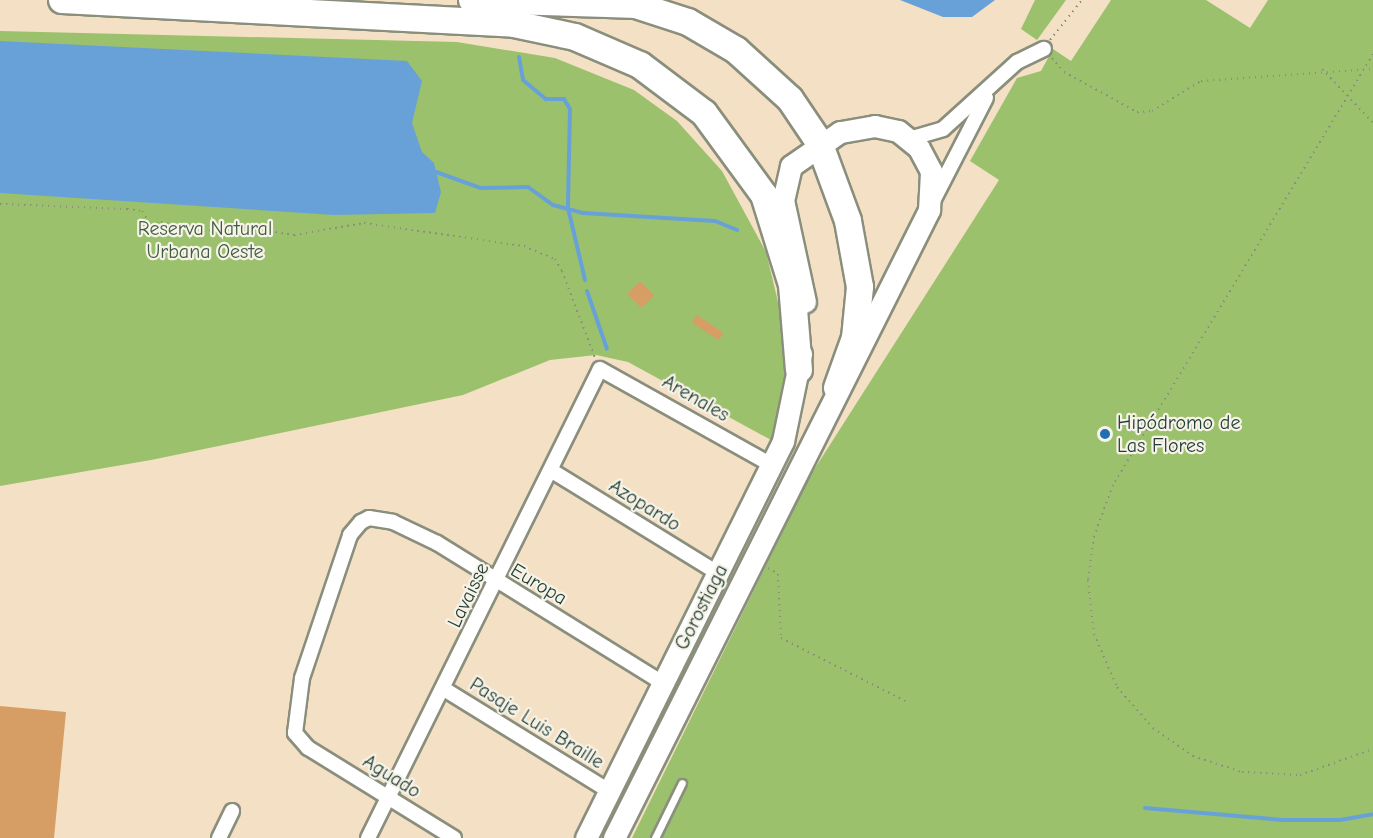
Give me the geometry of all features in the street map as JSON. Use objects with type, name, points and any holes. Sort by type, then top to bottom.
[{"type":"highway","points":[[62,0],[513,24],[575,38],[640,65],[704,113],[764,195],[792,285],[799,370]]},
{"type":"highway","points":[[472,0],[629,3],[704,29],[736,50],[790,99],[819,142],[848,221],[860,287],[855,338],[837,388]]},
{"type":"main road","points":[[819,142],[875,126],[909,139],[931,171],[929,210]]},
{"type":"main road","name":"Gorostiaga","points":[[586,838],[772,465],[792,413],[799,370],[804,291],[783,190],[791,166],[819,142]]},
{"type":"main road","name":"Gorostiaga","points":[[614,838],[837,388],[929,210]]},
{"type":"main road","points":[[649,711],[671,723]]},
{"type":"street","points":[[909,139],[943,129],[990,91],[1017,62],[1044,49]]},
{"type":"street","points":[[929,210],[990,91]]},
{"type":"street","name":"Arenales","points":[[600,369],[772,465]]},
{"type":"street","name":"Lavaisse","points":[[368,838],[552,471],[600,369]]},
{"type":"street","name":"Azopardo","points":[[552,471],[718,573]]},
{"type":"street","name":"Europa","points":[[308,748],[295,733],[295,709],[350,535],[369,518],[393,522],[497,581],[663,683]]},
{"type":"street","name":"Pasaje Luis Braille","points":[[444,688],[609,791]]},
{"type":"street","name":"Aguado","points":[[308,748],[454,838]]},
{"type":"street","points":[[219,838],[232,811]]},
{"type":"lane","points":[[655,838],[682,783]]},
{"type":"path","points":[[1082,0],[1044,49],[1064,72],[1126,111],[1152,111],[1201,81],[1322,69],[1373,69]]},
{"type":"path","points":[[1373,54],[1113,485],[1094,536],[1088,580],[1094,634],[1117,687],[1153,728],[1192,756],[1242,772],[1300,775],[1373,749]]},
{"type":"path","points":[[1322,69],[1346,99],[1373,123]]},
{"type":"path","points":[[0,204],[127,209],[146,214],[151,225],[161,222],[203,231],[246,227],[294,235],[364,223],[524,246],[555,260],[562,271],[600,369]]},
{"type":"path","points":[[753,559],[778,573],[781,638],[909,703]]},
{"type":"green space","points":[[1035,0],[1066,0],[1037,40],[1021,29]]},
{"type":"green space","name":"Hipódromo de Las Flores","points":[[1111,0],[1206,0],[1250,28],[1268,0],[1373,0],[1373,838],[632,838],[810,476],[999,180],[970,161],[1017,78],[1041,71],[1053,49],[1071,61]]},
{"type":"green space","name":"Reserva Natural Urbana Oeste","points":[[0,31],[457,42],[555,58],[634,90],[677,121],[722,171],[766,252],[786,335],[785,382],[771,440],[628,362],[596,355],[550,360],[463,395],[151,460],[0,486]]},
{"type":"water","points":[[900,0],[995,0],[972,17],[943,17]]},
{"type":"water","points":[[0,41],[407,61],[422,81],[412,123],[422,152],[434,163],[441,192],[435,213],[334,215],[0,193]]},
{"type":"building","points":[[640,281],[654,295],[641,308],[627,294]]},
{"type":"building","points":[[697,315],[724,333],[718,340],[692,322]]},
{"type":"building","points":[[0,706],[66,712],[54,838],[0,838]]},
{"type":"waterway","points":[[519,57],[523,80],[546,99],[564,99],[570,109],[568,208],[585,280]]},
{"type":"waterway","points":[[436,172],[481,188],[528,187],[553,205],[583,213],[715,221],[737,230]]},
{"type":"waterway","points":[[587,291],[607,349]]},
{"type":"waterway","points":[[1145,808],[1282,820],[1340,820],[1373,814]]},
{"type":"place","name":"Hipódromo de Las Flores","points":[[1105,434]]}]
